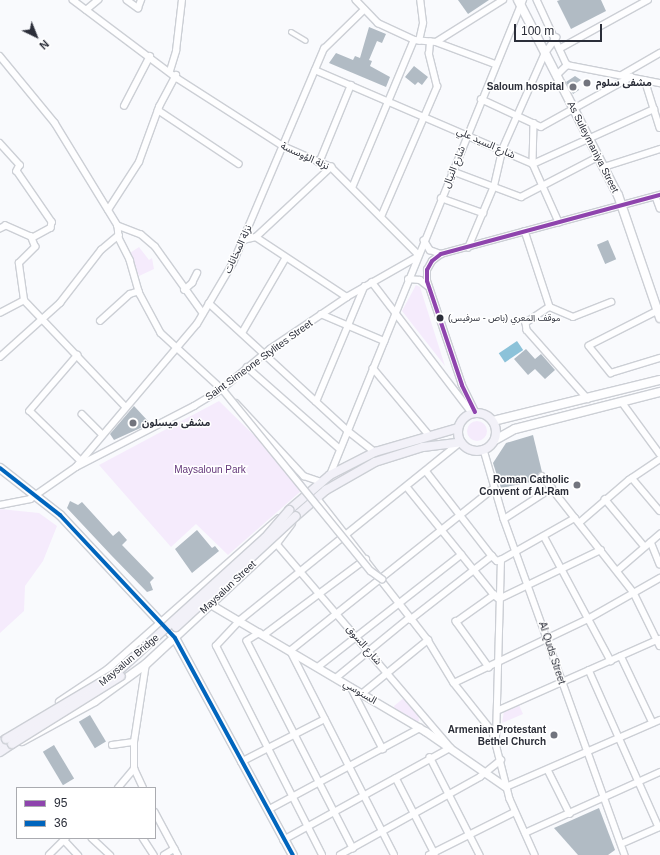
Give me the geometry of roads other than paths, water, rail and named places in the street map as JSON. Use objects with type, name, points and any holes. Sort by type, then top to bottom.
[{"type":"main road","name":"As Suleymaniya Street","points":[[520,1],[622,206],[659,315]]},
{"type":"main road","points":[[493,420],[588,399],[660,380]]},
{"type":"main road","points":[[495,440],[496,427],[493,420],[487,415],[474,413],[463,419],[458,428],[461,442],[469,449],[484,450],[495,440],[516,429],[660,392]]},
{"type":"main road","name":"Maysalun Street","points":[[0,752],[6,742],[94,681],[160,621],[330,475],[375,452],[429,435],[458,428]]},
{"type":"main road","name":"Maysalun Street","points":[[6,742],[95,701],[146,664],[276,543],[296,516],[317,498],[352,474],[392,455],[438,444],[461,442]]},
{"type":"main road","points":[[0,468],[36,494],[98,554],[175,638],[241,762],[293,855]]},
{"type":"main road","name":"Maysalun Bridge","points":[[6,742],[115,674],[260,542],[289,510]]},
{"type":"main road","name":"Maysalun Bridge","points":[[6,742],[119,678],[296,516]]},
{"type":"street","name":"نزلة الؤوسسة","points":[[73,0],[176,76],[282,146],[331,167],[418,256]]},
{"type":"street","points":[[86,10],[98,0]]},
{"type":"street","points":[[127,0],[138,8],[141,0]]},
{"type":"street","points":[[170,71],[176,51],[182,0]]},
{"type":"street","points":[[356,0],[378,24],[416,40],[436,42],[496,64]]},
{"type":"street","points":[[352,188],[423,23],[420,0]]},
{"type":"street","points":[[436,42],[503,0]]},
{"type":"street","points":[[536,0],[561,48],[568,65]]},
{"type":"street","points":[[561,48],[648,0]]},
{"type":"street","name":"شارع النيال","points":[[330,475],[520,1]]},
{"type":"street","name":"نزلة المخانات","points":[[76,467],[102,434],[176,349],[203,314],[243,240],[324,49],[364,10]]},
{"type":"street","points":[[290,32],[306,41]]},
{"type":"street","points":[[468,248],[494,186],[502,150],[545,53],[556,38]]},
{"type":"street","points":[[381,217],[423,116],[438,87],[428,54],[430,42]]},
{"type":"street","points":[[622,75],[660,53]]},
{"type":"street","points":[[0,56],[55,123],[118,226],[119,236],[139,291],[160,333],[223,390],[304,476],[321,482]]},
{"type":"street","points":[[124,106],[150,56]]},
{"type":"street","points":[[568,65],[660,83]]},
{"type":"street","points":[[556,76],[568,65]]},
{"type":"street","name":"شارع السيد علي","points":[[315,70],[467,134],[533,164]]},
{"type":"street","points":[[108,210],[139,162],[158,110],[176,76]]},
{"type":"street","points":[[481,99],[541,126],[631,77]]},
{"type":"street","points":[[645,80],[660,128]]},
{"type":"street","points":[[319,163],[351,85]]},
{"type":"street","points":[[533,164],[654,109]]},
{"type":"street","points":[[158,110],[239,164]]},
{"type":"street","points":[[534,123],[533,164],[559,222]]},
{"type":"street","points":[[0,143],[20,165],[16,171],[52,222],[50,228],[31,237]]},
{"type":"street","points":[[604,168],[660,149]]},
{"type":"street","points":[[452,171],[521,197],[598,157]]},
{"type":"street","points":[[243,240],[256,237],[331,167]]},
{"type":"street","points":[[474,413],[462,386],[428,287],[427,270],[432,261],[441,254],[658,196],[660,208]]},
{"type":"street","points":[[441,198],[482,213]]},
{"type":"street","points":[[0,229],[6,226],[31,237],[35,247],[19,263],[24,300],[126,407]]},
{"type":"street","points":[[118,226],[141,235],[155,247],[184,290],[203,314]]},
{"type":"street","points":[[525,231],[550,307],[573,317],[611,302]]},
{"type":"street","points":[[0,357],[40,318],[60,303],[101,250],[119,236]]},
{"type":"street","points":[[256,237],[285,259],[347,297]]},
{"type":"street","points":[[424,240],[430,250],[441,254]]},
{"type":"street","name":"Saint Simeone Stylites Street","points":[[0,505],[23,502],[76,467],[156,428],[223,390],[247,367],[321,314],[364,286],[418,256]]},
{"type":"street","points":[[242,333],[285,259]]},
{"type":"street","points":[[184,290],[192,283],[197,273]]},
{"type":"street","points":[[408,279],[420,280],[428,287]]},
{"type":"street","points":[[372,282],[396,310],[474,413]]},
{"type":"street","points":[[316,402],[349,326],[364,286]]},
{"type":"street","points":[[100,321],[130,294],[139,291]]},
{"type":"street","points":[[0,314],[24,300]]},
{"type":"street","points":[[209,303],[348,431],[375,452]]},
{"type":"street","points":[[550,307],[526,323],[527,330],[588,399]]},
{"type":"street","points":[[321,314],[384,341]]},
{"type":"street","points":[[659,315],[589,346],[611,373],[660,358]]},
{"type":"street","points":[[78,355],[30,411],[80,460]]},
{"type":"street","points":[[247,367],[340,449]]},
{"type":"street","points":[[373,368],[429,435]]},
{"type":"street","points":[[223,390],[371,571],[382,579]]},
{"type":"street","points":[[622,402],[657,445],[660,454]]},
{"type":"street","points":[[82,414],[102,434]]},
{"type":"street","points":[[322,855],[266,749],[216,646],[239,621],[461,442]]},
{"type":"street","name":"Al Quds Street","points":[[484,450],[493,489],[529,583],[548,638],[561,683],[625,855]]},
{"type":"street","points":[[579,523],[605,499],[660,459]]},
{"type":"street","points":[[426,471],[492,556],[498,561],[575,518]]},
{"type":"street","points":[[542,476],[634,593],[659,640],[660,646]]},
{"type":"street","points":[[632,478],[660,511]]},
{"type":"street","points":[[407,487],[441,531],[499,600]]},
{"type":"street","points":[[504,519],[552,488]]},
{"type":"street","points":[[394,855],[290,651],[493,489]]},
{"type":"street","points":[[317,498],[382,579],[410,619],[428,640],[454,683],[496,738]]},
{"type":"street","points":[[605,499],[645,547]]},
{"type":"street","points":[[617,571],[660,534]]},
{"type":"street","points":[[544,536],[611,661]]},
{"type":"street","points":[[651,542],[660,564]]},
{"type":"street","name":"شارع السوق","points":[[276,543],[299,573],[355,635],[451,748]]},
{"type":"street","points":[[499,600],[529,583],[601,550]]},
{"type":"street","points":[[318,667],[355,635],[400,604],[461,555]]},
{"type":"street","points":[[336,678],[492,556]]},
{"type":"street","points":[[353,848],[293,735],[247,641],[262,634],[366,559]]},
{"type":"street","points":[[501,560],[498,664],[499,710],[496,738],[506,787],[533,854]]},
{"type":"street","points":[[454,683],[498,664],[588,619],[660,578]]},
{"type":"street","points":[[489,668],[456,622],[494,595]]},
{"type":"street","name":"السنوسي","points":[[210,604],[420,728],[506,787]]},
{"type":"street","points":[[363,693],[428,640]]},
{"type":"street","points":[[499,710],[659,640]]},
{"type":"street","points":[[621,656],[653,723]]},
{"type":"street","points":[[143,787],[134,769],[134,742],[146,664]]},
{"type":"street","points":[[589,670],[660,827],[621,844]]},
{"type":"street","points":[[351,687],[383,749]]},
{"type":"street","points":[[241,762],[325,719]]},
{"type":"street","points":[[506,787],[588,753],[660,720]]},
{"type":"street","points":[[268,810],[317,781],[383,749],[420,728]]},
{"type":"street","points":[[112,745],[134,742]]},
{"type":"street","points":[[284,840],[364,797],[430,757],[451,748]]},
{"type":"street","points":[[430,757],[480,855]]},
{"type":"street","points":[[340,855],[382,833],[414,812],[480,777],[483,771],[501,760]]},
{"type":"street","points":[[119,787],[134,769]]},
{"type":"street","points":[[548,770],[570,814]]},
{"type":"street","points":[[525,833],[570,814],[660,772]]},
{"type":"street","points":[[396,778],[435,854]]},
{"type":"street","points":[[429,855],[435,854],[515,812]]},
{"type":"street","points":[[156,814],[178,855]]},
{"type":"street","points":[[49,855],[65,839],[78,855]]},
{"type":"street","points":[[93,839],[110,855]]},
{"type":"street","points":[[144,839],[154,855]]},
{"type":"street","points":[[164,855],[174,849]]},
{"type":"water","points":[[517,341],[523,350],[505,362],[499,353]]},
{"type":"place","name":"مشفى سلوم","points":[[587,83]]},
{"type":"place","name":"Saloum hospital","points":[[573,87]]},
{"type":"place","name":"موقف المعري (باص - سرفيس)","points":[[440,318]]},
{"type":"place","name":"مشفى ميسلون","points":[[133,423]]},
{"type":"place","name":"Roman Catholic Convent of Al-Ram","points":[[577,485]]},
{"type":"place","name":"Armenian Protestant Bethel Church","points":[[554,735]]},
{"type":"park label","name":"Maysaloun Park","points":[[210,470]]}]
